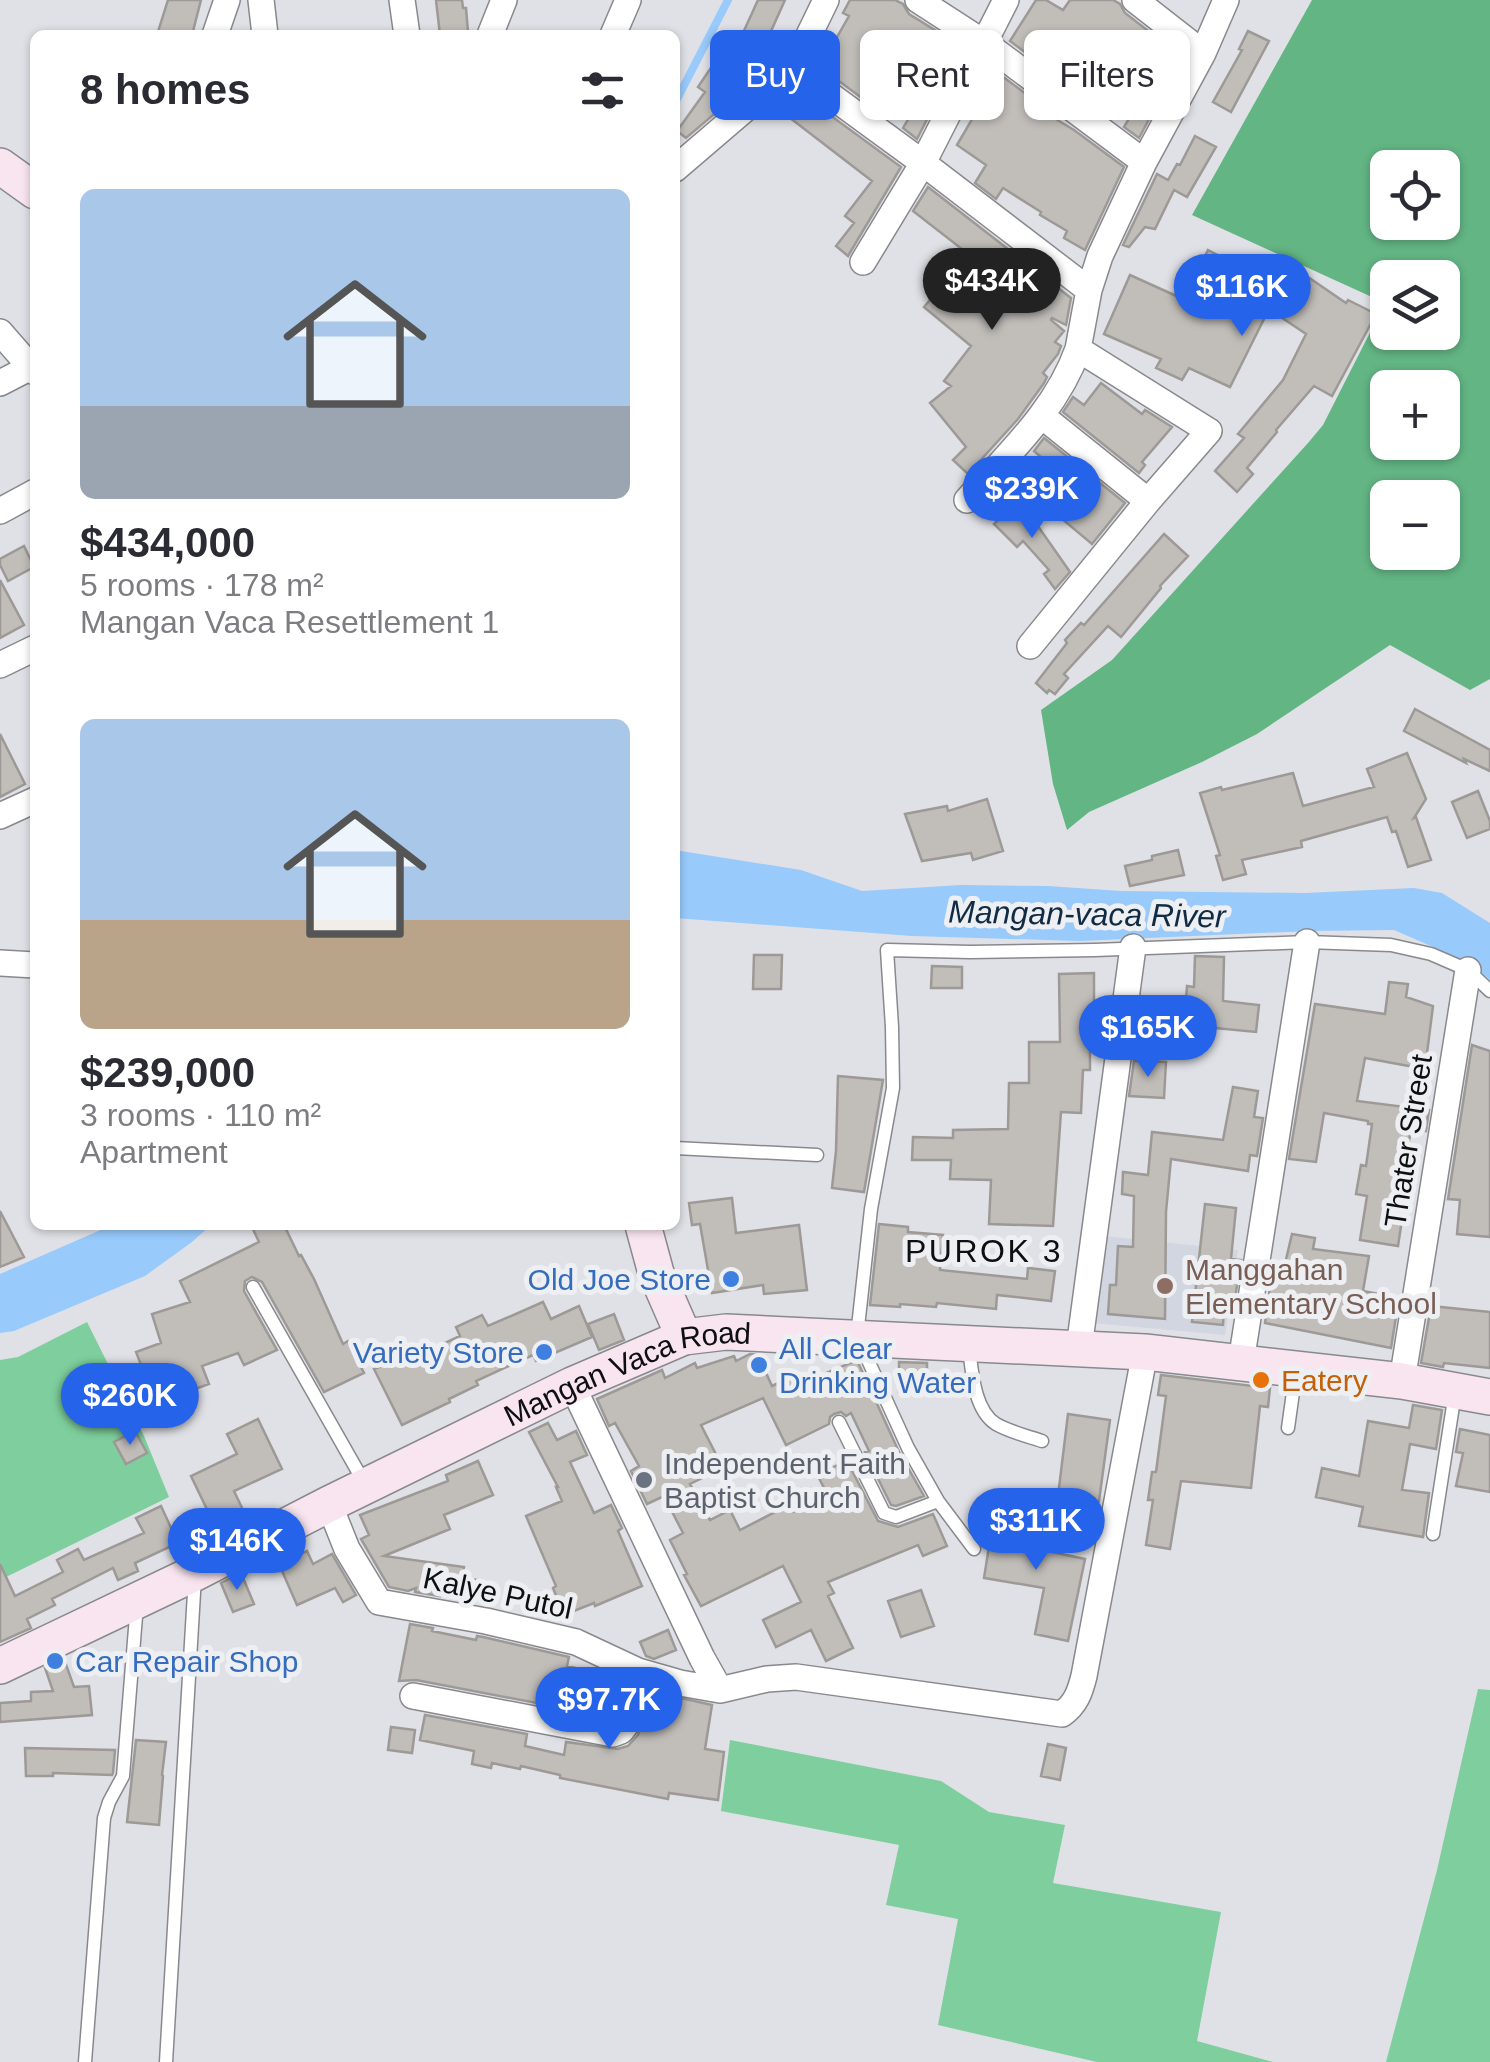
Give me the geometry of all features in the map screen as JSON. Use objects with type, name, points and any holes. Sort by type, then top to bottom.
[{"type":"main road","points":[[0,166],[30,187]]},
{"type":"main road","points":[[643,1230],[656,1273],[684,1337]]},
{"type":"main road","name":"Mangan Vaca Road","points":[[0,1666],[138,1602],[572,1386],[684,1337],[726,1332],[857,1336],[1145,1352],[1296,1368],[1473,1395]]},
{"type":"street","points":[[218,30],[228,0]]},
{"type":"street","points":[[261,0],[265,30]]},
{"type":"street","points":[[402,0],[406,30]]},
{"type":"street","points":[[492,30],[504,0]]},
{"type":"street","points":[[615,30],[628,0]]},
{"type":"street","points":[[812,30],[826,0]]},
{"type":"street","points":[[918,0],[964,30]]},
{"type":"street","points":[[992,30],[1006,0]]},
{"type":"street","points":[[1135,0],[1203,53]]},
{"type":"street","points":[[967,500],[1042,416],[1069,375],[1100,256],[1226,0]]},
{"type":"street","points":[[1004,57],[1144,162]]},
{"type":"street","points":[[840,102],[1089,290]]},
{"type":"street","points":[[680,166],[733,120]]},
{"type":"street","points":[[863,262],[945,120]]},
{"type":"street","points":[[0,332],[30,367]]},
{"type":"street","points":[[1030,646],[1209,431],[1078,349]]},
{"type":"street","points":[[0,383],[30,371]]},
{"type":"street","points":[[1042,416],[1148,501]]},
{"type":"street","points":[[0,511],[30,495]]},
{"type":"street","points":[[0,665],[30,650]]},
{"type":"street","points":[[0,816],[30,802]]},
{"type":"street","points":[[1241,1362],[1307,942]]},
{"type":"street","points":[[1079,1348],[1133,948]]},
{"type":"street","points":[[0,962],[30,964]]},
{"type":"street","name":"Thater Street","points":[[1402,1382],[1468,970]]},
{"type":"street","points":[[572,1386],[720,1690],[796,1677],[1062,1714],[1074,1704],[1084,1676],[1145,1352]]},
{"type":"street","name":"Kalye Putol","points":[[329,1504],[347,1548],[379,1602],[486,1620],[576,1642],[638,1671],[720,1690]]},
{"type":"street","points":[[413,1696],[613,1734],[625,1726],[638,1671]]},
{"type":"lane","points":[[974,1549],[938,1502],[908,1448],[857,1336],[872,1209],[893,1088],[887,950],[970,952],[1307,942],[1391,945],[1431,954],[1468,970],[1490,991]]},
{"type":"lane","points":[[680,1148],[817,1155]]},
{"type":"lane","points":[[253,1288],[366,1486]]},
{"type":"lane","points":[[968,1342],[984,1413],[1002,1427],[1042,1441]]},
{"type":"lane","points":[[1288,1428],[1296,1368]]},
{"type":"lane","points":[[1433,1534],[1473,1395]]},
{"type":"lane","points":[[839,1422],[884,1513],[896,1518],[938,1502]]},
{"type":"lane","points":[[166,2062],[195,1573]]},
{"type":"lane","points":[[85,2062],[104,1818],[123,1776],[138,1602]]},
{"type":"shaded area","name":"Manggahan Elementary School","points":[[1104,1236],[1238,1250],[1225,1335],[1092,1323]]},
{"type":"green space","points":[[1312,0],[1490,0],[1490,679],[1470,690],[1390,645],[1257,734],[1089,812],[1067,830],[1053,784],[1041,710],[1112,660],[1308,443],[1323,425],[1370,333],[1370,350],[1460,350],[1460,260],[1370,260],[1370,296],[1192,215]]},
{"type":"green space","points":[[87,1322],[144,1436],[169,1497],[0,1580],[0,1360],[18,1357]]},
{"type":"green space","points":[[1478,1689],[1490,1690],[1490,2062],[1386,2062],[1437,1870]]},
{"type":"green space","points":[[730,1740],[941,1781],[989,1812],[1065,1825],[1053,1883],[1221,1912],[1197,2041],[1273,2062],[1097,2062],[938,2025],[958,1919],[886,1905],[899,1845],[721,1811]]},
{"type":"water","name":"Mangan-vaca River","points":[[680,851],[801,870],[862,891],[961,885],[1305,893],[1414,888],[1442,893],[1490,923],[1490,980],[1472,964],[1394,930],[1080,941],[912,936],[680,918]]},
{"type":"water","points":[[101,1230],[205,1230],[145,1276],[14,1331],[0,1333],[0,1274]]},
{"type":"building","points":[[168,0],[201,0],[193,30],[159,30]]},
{"type":"building","points":[[436,0],[462,0],[468,30],[439,30]]},
{"type":"building","points":[[758,0],[785,0],[772,30],[744,30]]},
{"type":"building","points":[[850,0],[895,0],[935,30],[860,30],[860,97],[840,82],[840,32],[849,16],[843,13]]},
{"type":"building","points":[[1036,0],[1046,0],[1063,10],[1070,0],[1113,0],[1147,30],[1024,30],[1024,52],[1010,41]]},
{"type":"building","points":[[1248,31],[1269,41],[1231,112],[1213,102],[1242,50],[1239,49]]},
{"type":"building","points":[[710,69],[710,118],[686,138],[680,133],[680,127],[705,92],[698,87]]},
{"type":"building","points":[[1004,78],[1024,92],[1024,120],[1057,120],[1124,167],[1085,250],[1064,238],[1067,231],[1003,188],[996,199],[975,183],[986,165],[957,145],[972,120],[1004,120]]},
{"type":"building","points":[[793,120],[837,120],[901,167],[848,256],[836,246],[854,223],[845,216],[872,181]]},
{"type":"building","points":[[908,120],[927,120],[917,139],[903,128]]},
{"type":"building","points":[[1128,120],[1149,120],[1139,138],[1124,127]]},
{"type":"building","points":[[1195,136],[1216,147],[1187,197],[1174,190],[1155,229],[1145,227],[1129,247],[1123,245],[1157,174],[1168,180]]},
{"type":"building","points":[[928,187],[1071,298],[1066,325],[1051,320],[1064,331],[1055,342],[1061,346],[1058,354],[1043,373],[1047,377],[1044,383],[1018,419],[968,474],[953,460],[966,447],[930,403],[951,386],[944,381],[971,346],[924,307],[942,286],[976,260],[913,211]]},
{"type":"building","points":[[1208,250],[1250,272],[1253,267],[1295,290],[1305,275],[1346,303],[1348,300],[1370,311],[1370,325],[1332,396],[1314,386],[1247,468],[1253,474],[1237,492],[1215,471],[1244,438],[1238,434],[1283,380],[1306,334],[1269,309],[1230,387],[1189,368],[1182,380],[1156,368],[1161,359],[1104,334],[1130,275],[1183,299]]},
{"type":"building","points":[[1101,383],[1142,414],[1145,410],[1172,427],[1142,462],[1145,465],[1139,473],[1063,412],[1073,397],[1084,405]]},
{"type":"building","points":[[1044,438],[1125,503],[1092,544],[1018,482],[1041,457],[1034,451]]},
{"type":"building","points":[[1019,499],[1070,572],[1055,589],[1044,574],[1049,570],[1023,541],[1017,547],[994,524]]},
{"type":"building","points":[[1164,534],[1188,556],[1121,637],[1108,626],[1064,674],[1068,678],[1055,694],[1049,690],[1047,693],[1036,683],[1067,643],[1065,640],[1081,623],[1084,625]]},
{"type":"building","points":[[24,546],[30,569],[8,581],[0,559]]},
{"type":"building","points":[[0,580],[24,625],[0,638]]},
{"type":"building","points":[[1415,709],[1490,750],[1490,771],[1404,731]]},
{"type":"building","points":[[0,734],[25,784],[0,797]]},
{"type":"building","points":[[1407,753],[1426,799],[1414,818],[1431,860],[1408,867],[1387,817],[1301,841],[1302,847],[1242,860],[1246,874],[1223,880],[1216,856],[1220,855],[1200,793],[1293,773],[1303,806],[1374,787],[1367,769]]},
{"type":"building","points":[[1478,791],[1490,829],[1467,838],[1452,802]]},
{"type":"building","points":[[987,799],[1003,851],[973,860],[971,853],[922,861],[905,814],[947,806],[948,811]]},
{"type":"building","points":[[1178,850],[1184,875],[1130,886],[1125,866]]},
{"type":"building","points":[[754,955],[782,955],[781,989],[753,989]]},
{"type":"building","points":[[1195,956],[1224,957],[1223,1001],[1259,1005],[1256,1032],[1184,1025],[1187,986],[1194,987]]},
{"type":"building","points":[[932,966],[962,967],[962,988],[931,988]]},
{"type":"building","points":[[1094,973],[1090,1070],[1083,1070],[1081,1113],[1061,1112],[1053,1226],[989,1224],[991,1180],[950,1179],[951,1160],[912,1160],[913,1137],[953,1138],[953,1130],[1008,1129],[1009,1083],[1029,1083],[1029,1042],[1060,1042],[1059,974]]},
{"type":"building","points":[[1389,982],[1408,984],[1406,997],[1433,1006],[1425,1069],[1365,1058],[1357,1101],[1429,1110],[1426,1131],[1411,1129],[1397,1212],[1403,1213],[1398,1246],[1360,1240],[1367,1196],[1356,1194],[1361,1165],[1366,1166],[1372,1124],[1324,1113],[1316,1162],[1289,1159],[1315,1004],[1385,1014]]},
{"type":"building","points":[[1472,1045],[1490,1051],[1490,1237],[1457,1234],[1460,1200],[1448,1199]]},
{"type":"building","points":[[1134,1061],[1166,1062],[1164,1098],[1129,1096]]},
{"type":"building","points":[[838,1076],[883,1080],[864,1192],[832,1188]]},
{"type":"building","points":[[1233,1087],[1258,1091],[1254,1117],[1263,1118],[1257,1156],[1250,1155],[1248,1171],[1171,1159],[1166,1212],[1165,1319],[1108,1314],[1110,1285],[1116,1285],[1118,1246],[1133,1247],[1134,1196],[1122,1194],[1123,1172],[1148,1175],[1152,1132],[1223,1140]]},
{"type":"building","points":[[732,1198],[736,1233],[799,1225],[807,1290],[764,1294],[763,1285],[712,1293],[700,1224],[692,1225],[689,1203]]},
{"type":"building","points":[[1205,1204],[1236,1208],[1231,1259],[1241,1260],[1233,1311],[1224,1310],[1223,1325],[1192,1322]]},
{"type":"building","points":[[0,1211],[24,1257],[0,1267]]},
{"type":"building","points":[[879,1224],[943,1235],[940,1270],[1027,1279],[1028,1268],[1055,1271],[1051,1301],[997,1295],[996,1309],[937,1303],[936,1307],[870,1305]]},
{"type":"building","points":[[253,1230],[286,1230],[343,1344],[348,1341],[364,1373],[324,1392],[262,1282],[252,1277],[245,1281],[244,1291],[277,1350],[244,1365],[238,1353],[202,1366],[209,1384],[156,1403],[136,1352],[161,1343],[152,1314],[190,1302],[180,1281],[259,1242]]},
{"type":"building","points":[[1292,1234],[1315,1238],[1313,1249],[1369,1256],[1363,1291],[1399,1298],[1391,1348],[1265,1323],[1273,1266],[1284,1268]]},
{"type":"building","points":[[543,1302],[551,1319],[579,1306],[592,1337],[536,1361],[533,1355],[476,1381],[478,1385],[449,1399],[450,1402],[402,1425],[374,1369],[460,1336],[456,1327],[482,1315],[488,1326]]},
{"type":"building","points":[[1431,1306],[1490,1312],[1490,1368],[1421,1363]]},
{"type":"building","points":[[614,1314],[624,1340],[599,1350],[588,1324]]},
{"type":"building","points":[[750,1354],[758,1355],[772,1386],[796,1375],[800,1384],[857,1360],[924,1496],[891,1505],[851,1413],[834,1414],[829,1424],[786,1445],[763,1398],[701,1425],[723,1468],[690,1484],[710,1520],[730,1510],[740,1530],[789,1505],[793,1512],[828,1496],[817,1474],[847,1461],[878,1521],[898,1527],[933,1514],[947,1546],[923,1556],[918,1545],[828,1582],[834,1593],[828,1596],[853,1648],[826,1661],[811,1630],[776,1647],[763,1620],[801,1602],[783,1566],[701,1606],[670,1540],[683,1533],[664,1496],[647,1504],[631,1471],[639,1466],[615,1423],[609,1426],[597,1399],[662,1370],[665,1378],[695,1363],[697,1368],[734,1356],[736,1361]]},
{"type":"building","points":[[899,1362],[927,1363],[927,1392],[899,1392]]},
{"type":"building","points":[[1161,1375],[1270,1388],[1268,1407],[1260,1406],[1251,1488],[1181,1481],[1170,1549],[1146,1545],[1153,1500],[1148,1500],[1152,1472],[1156,1472],[1166,1396],[1158,1395]]},
{"type":"building","points":[[1413,1405],[1442,1410],[1436,1449],[1410,1444],[1402,1490],[1429,1493],[1423,1537],[1359,1526],[1363,1507],[1316,1497],[1322,1468],[1359,1476],[1368,1421],[1409,1428]]},
{"type":"building","points":[[1068,1414],[1110,1420],[1099,1501],[1058,1496]]},
{"type":"building","points":[[258,1419],[282,1469],[234,1491],[243,1510],[214,1524],[191,1476],[237,1454],[227,1434]]},
{"type":"building","points":[[548,1423],[557,1440],[576,1431],[587,1455],[570,1462],[594,1513],[611,1505],[642,1586],[564,1615],[526,1516],[562,1501],[529,1432]]},
{"type":"building","points":[[1460,1429],[1490,1435],[1490,1492],[1456,1486],[1463,1453],[1456,1452]]},
{"type":"building","points":[[135,1431],[147,1453],[126,1464],[114,1442]]},
{"type":"building","points":[[478,1461],[493,1495],[444,1515],[450,1529],[384,1556],[464,1567],[462,1577],[482,1581],[479,1599],[389,1587],[361,1539],[369,1535],[360,1515],[448,1481],[446,1475]]},
{"type":"building","points":[[161,1506],[178,1543],[135,1563],[138,1571],[118,1580],[113,1568],[52,1599],[55,1605],[27,1619],[31,1628],[0,1642],[0,1564],[15,1596],[63,1572],[57,1560],[78,1549],[84,1560],[144,1533],[136,1518]]},
{"type":"building","points":[[994,1515],[1037,1522],[1033,1548],[1085,1559],[1068,1641],[1035,1634],[1044,1588],[984,1578]]},
{"type":"building","points":[[307,1551],[313,1564],[332,1554],[356,1595],[343,1602],[335,1588],[297,1605],[279,1564]]},
{"type":"building","points":[[241,1573],[254,1604],[233,1612],[221,1583]]},
{"type":"building","points":[[921,1590],[934,1626],[901,1637],[888,1601]]},
{"type":"building","points":[[410,1624],[569,1657],[567,1666],[619,1680],[610,1717],[416,1680],[399,1681]]},
{"type":"building","points":[[668,1630],[676,1650],[654,1659],[646,1656],[640,1642]]},
{"type":"building","points":[[64,1659],[74,1687],[89,1686],[92,1715],[0,1722],[0,1703],[31,1701],[31,1692],[53,1691],[45,1668]]},
{"type":"building","points":[[650,1691],[712,1705],[705,1749],[724,1752],[718,1800],[669,1793],[668,1799],[560,1778],[521,1766],[520,1769],[492,1763],[491,1768],[472,1764],[474,1751],[420,1740],[425,1715],[527,1734],[525,1746],[564,1755],[566,1742],[618,1749],[628,1746],[638,1735]]},
{"type":"building","points":[[391,1727],[415,1730],[412,1753],[388,1750]]},
{"type":"building","points":[[136,1740],[166,1742],[159,1825],[127,1822]]},
{"type":"building","points":[[1048,1744],[1066,1748],[1060,1780],[1041,1776]]},
{"type":"building","points":[[25,1748],[115,1750],[113,1773],[26,1776]]},
{"type":"waterway","points":[[680,93],[728,0]]},
{"type":"place","name":"Old Joe Store","points":[[731,1279]]},
{"type":"place","name":"Manggahan Elementary School","points":[[1165,1286]]},
{"type":"place","name":"Variety Store","points":[[544,1352]]},
{"type":"place","name":"All Clear Drinking Water","points":[[759,1365]]},
{"type":"place","name":"Eatery","points":[[1261,1380]]},
{"type":"place","name":"Independent Faith Baptist Church","points":[[644,1480]]},
{"type":"place","name":"Car Repair Shop","points":[[55,1661]]},
{"type":"district","name":"PUROK 3","points":[[984,1251]]}]
